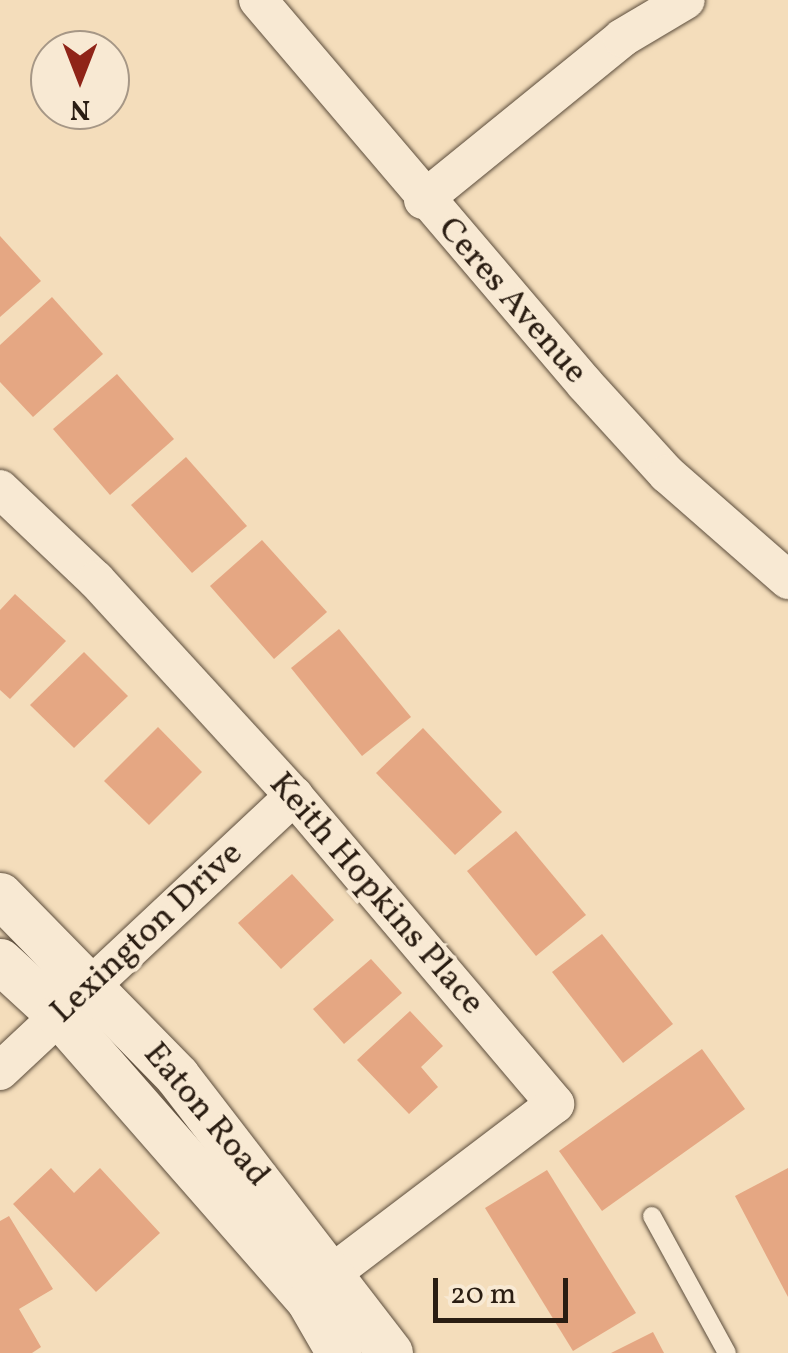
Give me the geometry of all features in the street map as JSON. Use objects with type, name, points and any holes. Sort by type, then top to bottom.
[{"type":"street","name":"Ceres Avenue","points":[[258,0],[422,200],[667,474],[788,580]]},
{"type":"street","points":[[422,200],[622,38],[686,0]]},
{"type":"street","name":"Keith Hopkins Place","points":[[0,488],[96,580],[294,796],[555,1104],[334,1272]]},
{"type":"street","name":"Lexington Drive","points":[[0,1071],[294,796]]},
{"type":"street","name":"Eaton Road","points":[[0,895],[92,984],[189,1090],[334,1272],[390,1353]]},
{"type":"street","points":[[0,961],[59,1015],[309,1301],[339,1353]]},
{"type":"lane","points":[[652,1216],[726,1353]]},
{"type":"building","points":[[0,236],[41,281],[0,317]]},
{"type":"building","points":[[52,297],[103,354],[33,417],[0,382],[0,345]]},
{"type":"building","points":[[117,374],[174,439],[110,495],[53,429]]},
{"type":"building","points":[[186,457],[247,526],[192,573],[131,505]]},
{"type":"building","points":[[262,540],[327,612],[274,659],[210,586]]},
{"type":"building","points":[[15,594],[66,641],[10,699],[0,690],[0,610]]},
{"type":"building","points":[[339,629],[411,717],[362,756],[291,668]]},
{"type":"building","points":[[84,652],[128,696],[74,748],[30,705]]},
{"type":"building","points":[[158,727],[202,772],[149,825],[104,781]]},
{"type":"building","points":[[423,728],[502,812],[455,855],[376,773]]},
{"type":"building","points":[[516,831],[586,915],[536,956],[467,871]]},
{"type":"building","points":[[292,874],[334,920],[281,969],[238,923]]},
{"type":"building","points":[[602,934],[673,1024],[623,1063],[552,972]]},
{"type":"building","points":[[371,959],[402,993],[344,1044],[313,1009]]},
{"type":"building","points":[[410,1011],[443,1046],[421,1067],[438,1087],[409,1114],[357,1060]]},
{"type":"building","points":[[702,1049],[745,1109],[602,1211],[559,1151]]},
{"type":"building","points":[[51,1168],[74,1193],[100,1168],[160,1233],[96,1292],[13,1204]]},
{"type":"building","points":[[788,1168],[788,1297],[735,1196]]},
{"type":"building","points":[[547,1170],[636,1313],[573,1351],[485,1208]]},
{"type":"building","points":[[9,1216],[53,1289],[19,1309],[41,1347],[32,1353],[0,1353],[0,1221]]},
{"type":"building","points":[[653,1332],[664,1353],[611,1353]]}]
